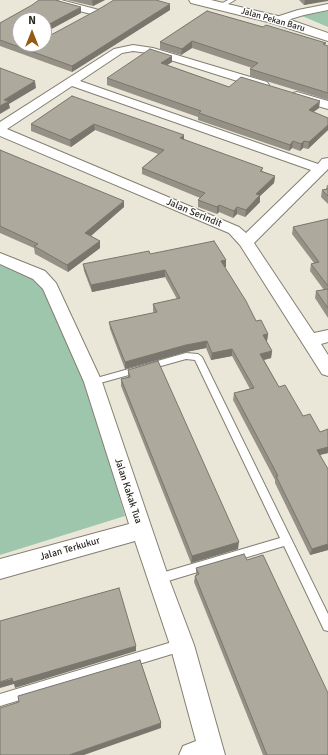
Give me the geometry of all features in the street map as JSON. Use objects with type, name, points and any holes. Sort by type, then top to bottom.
[{"type":"street","name":"Jalan Pekan Baru","points":[[195,0],[220,3],[328,37]]},
{"type":"street","points":[[60,4],[95,12]]},
{"type":"street","points":[[82,19],[106,6]]},
{"type":"street","points":[[277,20],[302,12],[328,7]]},
{"type":"street","points":[[0,128],[118,51],[133,48],[148,50],[328,105]]},
{"type":"street","points":[[71,82],[324,165],[246,242]]},
{"type":"street","name":"Jalan Serindit","points":[[0,131],[234,230],[246,242],[328,369]]},
{"type":"street","name":"Jalan Kakak Tua","points":[[0,258],[39,275],[50,287],[93,382],[141,530],[182,645],[205,753]]},
{"type":"street","points":[[310,340],[328,336]]},
{"type":"street","name":"Jalan Terkukur","points":[[0,569],[141,530]]},
{"type":"lane","points":[[93,382],[186,356],[198,357],[328,626]]},
{"type":"lane","points":[[158,579],[286,541]]},
{"type":"lane","points":[[0,700],[182,645]]},
{"type":"green space","points":[[328,11],[328,27],[302,16]]},
{"type":"green space","points":[[0,263],[46,285],[89,393],[125,516],[0,555]]},
{"type":"building","points":[[39,0],[55,0],[81,7],[52,23],[52,12],[20,12]]},
{"type":"building","points":[[114,0],[156,0],[170,4],[72,66],[33,52],[52,52],[52,34]]},
{"type":"building","points":[[207,11],[263,27],[266,25],[326,43],[323,44],[328,46],[328,93],[250,69],[258,63],[192,41],[182,49],[160,42]]},
{"type":"building","points":[[12,16],[12,44],[0,40],[0,23]]},
{"type":"building","points":[[150,49],[172,56],[161,63],[229,87],[241,77],[320,101],[309,110],[328,118],[328,125],[309,142],[304,141],[301,144],[293,141],[290,145],[199,113],[201,111],[107,78]]},
{"type":"building","points":[[0,68],[35,81],[4,100],[9,101],[0,106]]},
{"type":"building","points":[[72,96],[184,135],[180,138],[263,168],[260,171],[275,176],[256,194],[260,195],[246,210],[237,207],[234,211],[219,205],[217,207],[198,200],[205,193],[142,168],[164,150],[94,124],[70,140],[31,124]]},
{"type":"building","points":[[0,150],[124,201],[85,233],[100,241],[67,265],[34,246],[38,244],[0,226]]},
{"type":"building","points":[[328,189],[328,196],[322,190]]},
{"type":"building","points":[[328,219],[328,286],[311,264],[319,262],[293,227]]},
{"type":"building","points":[[214,241],[226,260],[221,261],[246,301],[256,321],[261,320],[268,334],[263,335],[272,351],[260,354],[279,387],[285,385],[303,416],[310,414],[320,432],[328,429],[328,447],[317,450],[328,469],[328,544],[312,549],[276,476],[278,476],[234,393],[254,388],[232,349],[212,353],[207,341],[186,345],[125,362],[109,322],[157,312],[153,304],[180,298],[165,270],[91,285],[83,264],[149,251],[150,254]]},
{"type":"building","points":[[328,289],[328,308],[316,291]]},
{"type":"building","points":[[158,361],[239,542],[192,556],[121,379],[130,377],[128,370]]},
{"type":"building","points":[[244,554],[247,560],[263,555],[328,693],[328,755],[267,755],[195,576],[199,574],[196,568]]},
{"type":"building","points":[[119,588],[136,646],[13,682],[12,678],[0,682],[0,621]]},
{"type":"building","points":[[140,660],[161,723],[69,755],[0,755],[0,708],[19,702],[18,696]]}]
